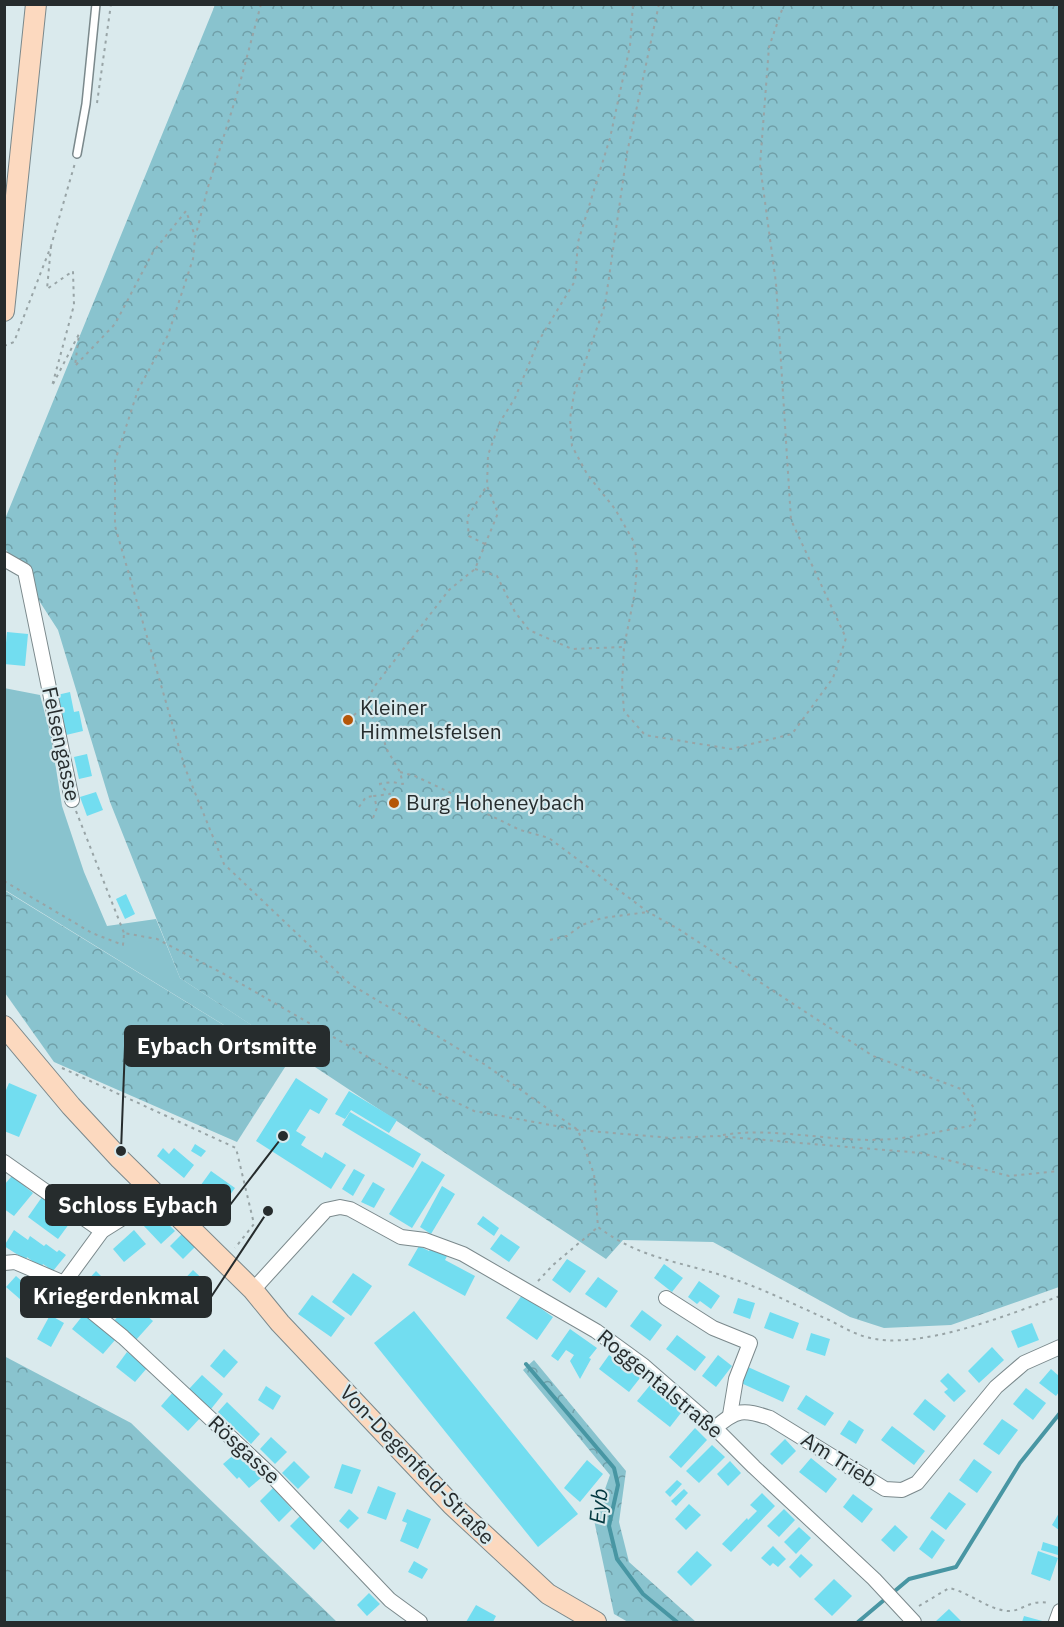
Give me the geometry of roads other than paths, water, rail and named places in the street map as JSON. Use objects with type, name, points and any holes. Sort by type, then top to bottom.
[{"type":"main road","points":[[4,311],[36,4]]},
{"type":"main road","name":"Von-Degenfeld-Straße","points":[[4,1026],[71,1106],[120,1159],[253,1290],[280,1323],[452,1504],[548,1594],[596,1623]]},
{"type":"street","name":"Felsengasse","points":[[4,559],[25,571],[72,800]]},
{"type":"street","points":[[4,1162],[102,1231]]},
{"type":"street","points":[[8,1260],[64,1283],[102,1231],[158,1196]]},
{"type":"street","name":"Roggentalstraße","points":[[253,1290],[326,1210],[340,1207],[350,1209],[401,1237],[425,1240],[463,1254],[596,1331],[680,1395],[884,1589],[910,1618]]},
{"type":"street","name":"Rösgasse","points":[[64,1283],[69,1293],[123,1337],[272,1476],[390,1600],[420,1623]]},
{"type":"street","points":[[666,1298],[713,1328],[750,1343],[736,1379],[730,1414],[715,1428]]},
{"type":"street","name":"Am Trieb","points":[[730,1414],[749,1411],[770,1418],[885,1489],[902,1490],[916,1483],[996,1387],[1023,1364],[1059,1347]]},
{"type":"street","points":[[1055,1607],[1056,1623]]},
{"type":"lane","points":[[77,154],[96,4]]},
{"type":"waterway","name":"Eyb","points":[[526,1364],[614,1468],[618,1485],[609,1526],[617,1559],[643,1594],[677,1622]]},
{"type":"waterway","points":[[858,1622],[909,1579],[956,1567],[1020,1463],[1060,1413]]},
{"type":"place","name":"Kleiner Himmelsfelsen","points":[[348,720]]},
{"type":"place","name":"Burg Hoheneybach","points":[[394,803]]},
{"type":"place","name":"Schloss Eybach","points":[[283,1136]]},
{"type":"place","name":"Eybach Ortsmitte","points":[[121,1151]]},
{"type":"place","name":"Kriegerdenkmal","points":[[268,1211]]}]
